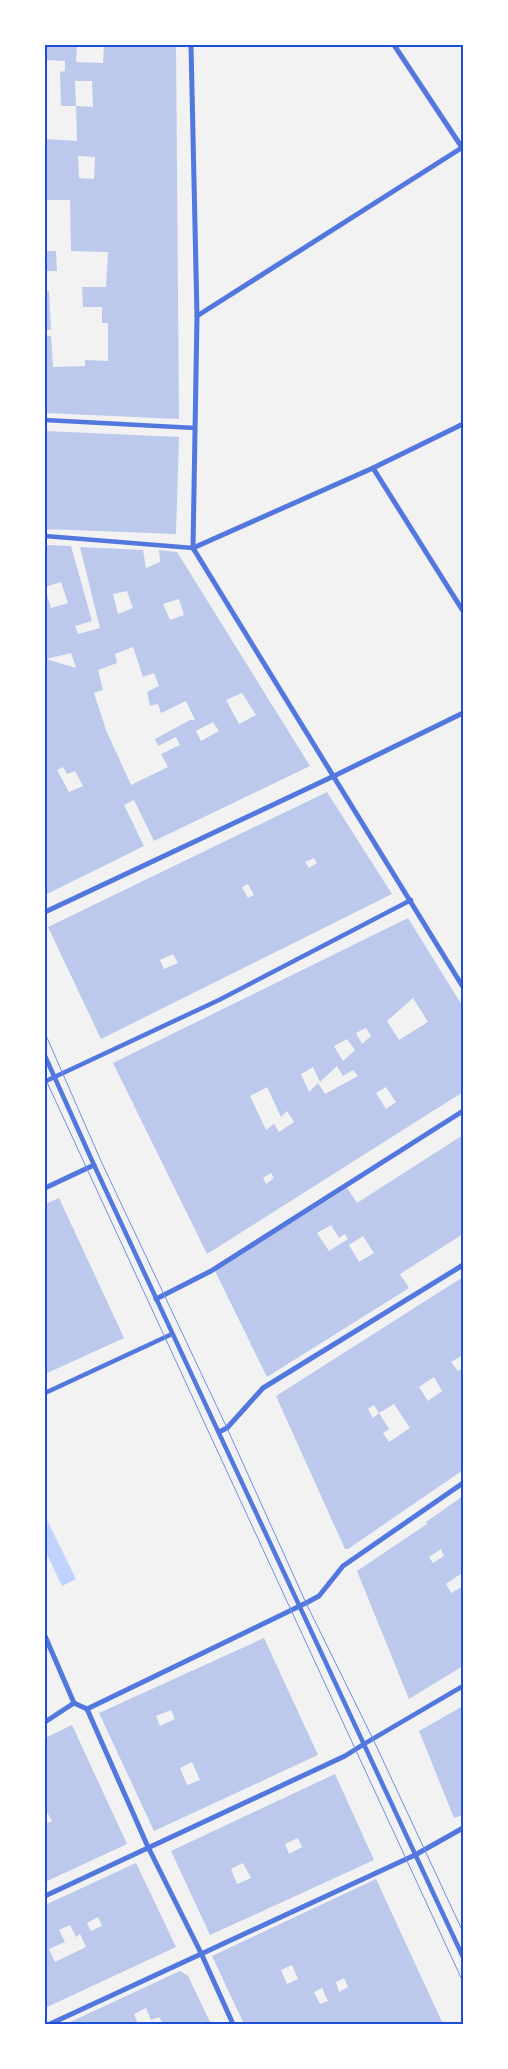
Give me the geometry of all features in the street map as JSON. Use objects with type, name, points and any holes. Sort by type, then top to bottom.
[{"type":"street","points":[[190,45],[197,316],[193,548],[463,987]]},
{"type":"street","points":[[197,316],[463,148],[394,45]]},
{"type":"street","points":[[45,420],[195,428]]},
{"type":"street","points":[[45,536],[193,548],[373,468],[463,424]]},
{"type":"street","points":[[373,468],[463,611]]},
{"type":"street","points":[[45,912],[463,713]]},
{"type":"street","points":[[46,1081],[220,1000],[411,900]]},
{"type":"street","points":[[45,1056],[156,1300],[463,1957]]},
{"type":"street","points":[[156,1300],[211,1271],[463,1111]]},
{"type":"street","points":[[45,1188],[94,1165]]},
{"type":"street","points":[[219,1432],[227,1428],[263,1388],[463,1265]]},
{"type":"street","points":[[45,1393],[172,1334]]},
{"type":"street","points":[[87,1709],[299,1608],[318,1596],[343,1566],[463,1483]]},
{"type":"street","points":[[45,1636],[74,1703],[87,1709],[148,1847],[201,1953],[233,2024]]},
{"type":"street","points":[[45,1896],[345,1756],[463,1686]]},
{"type":"street","points":[[45,1722],[74,1703]]},
{"type":"street","points":[[50,2024],[415,1855],[463,1828]]},
{"type":"water","points":[[45,1516],[76,1579],[62,1586],[45,1550]]},
{"type":"building","points":[[45,45],[77,45],[76,62],[103,63],[104,45],[176,45],[179,419],[45,413],[45,336],[51,336],[53,367],[85,366],[85,360],[108,361],[108,323],[102,323],[102,307],[83,307],[82,287],[106,287],[108,252],[71,251],[70,200],[45,200],[45,139],[77,141],[76,106],[61,106],[60,72],[65,71],[65,61],[45,60]],"holes":[[[75,81],[92,81],[93,107],[76,106]],[[78,156],[95,157],[94,179],[79,178]]]},
{"type":"building","points":[[45,251],[56,251],[57,271],[45,271]]},
{"type":"building","points":[[45,291],[49,291],[51,330],[45,330]]},
{"type":"building","points":[[45,431],[179,437],[176,534],[45,529]]},
{"type":"building","points":[[45,545],[71,546],[92,621],[75,626],[78,634],[100,628],[80,547],[143,550],[146,568],[160,562],[159,550],[177,552],[310,766],[154,841],[134,800],[124,805],[144,846],[45,895],[45,589],[51,608],[68,603],[61,582],[45,587]],"holes":[[[127,591],[133,608],[118,614],[113,594]],[[179,599],[184,615],[170,620],[163,604]],[[133,647],[143,677],[154,673],[159,686],[147,692],[150,706],[158,704],[161,713],[186,701],[195,720],[190,720],[155,739],[158,746],[176,737],[180,745],[161,754],[168,767],[131,785],[106,730],[94,693],[103,690],[98,670],[117,663],[115,654]],[[71,653],[76,668],[46,659]],[[242,693],[256,715],[239,724],[226,700]],[[213,722],[219,731],[201,741],[196,731]],[[63,767],[67,774],[75,771],[83,786],[69,792],[57,770]]]},
{"type":"building","points":[[327,792],[392,894],[101,1039],[48,927]],"holes":[[[314,858],[317,863],[309,868],[305,862]],[[248,884],[254,895],[248,898],[242,887]],[[173,954],[178,963],[164,969],[160,960]]]},
{"type":"building","points":[[408,918],[463,1007],[463,1092],[207,1254],[113,1063]],"holes":[[[413,998],[428,1022],[399,1040],[387,1021]],[[366,1028],[371,1036],[362,1044],[356,1033]],[[347,1039],[355,1050],[343,1061],[334,1046]],[[337,1066],[343,1076],[353,1070],[358,1076],[325,1094],[318,1083],[309,1092],[301,1074],[313,1067],[320,1082]],[[267,1087],[281,1117],[287,1111],[294,1122],[279,1132],[274,1124],[266,1130],[250,1096]],[[386,1087],[396,1102],[386,1109],[376,1093]],[[271,1173],[274,1178],[266,1184],[263,1178]]]},
{"type":"building","points":[[463,1135],[463,1234],[400,1274],[409,1288],[267,1377],[215,1271],[347,1188],[357,1203]],"holes":[[[331,1225],[339,1238],[345,1234],[348,1239],[329,1251],[317,1233]],[[363,1236],[374,1253],[359,1262],[349,1245]]]},
{"type":"building","points":[[59,1198],[124,1338],[45,1374],[45,1204]]},
{"type":"building","points":[[463,1277],[463,1355],[451,1362],[458,1371],[463,1368],[463,1470],[348,1549],[345,1549],[276,1396]],"holes":[[[434,1377],[442,1391],[428,1401],[419,1387]],[[394,1404],[410,1428],[389,1442],[383,1433],[389,1429],[379,1413]],[[374,1405],[379,1413],[373,1418],[368,1409]]]},
{"type":"building","points":[[463,1496],[463,1572],[446,1584],[451,1593],[462,1587],[463,1589],[463,1666],[409,1699],[357,1571],[427,1524],[426,1522]],"holes":[[[441,1549],[444,1556],[433,1563],[429,1557]]]},
{"type":"building","points":[[264,1638],[318,1755],[154,1831],[99,1713]],"holes":[[[171,1710],[175,1719],[160,1726],[156,1716]],[[192,1762],[200,1780],[187,1785],[180,1768]]]},
{"type":"building","points":[[463,1706],[463,1815],[454,1818],[419,1731]]},
{"type":"building","points":[[72,1725],[127,1844],[45,1882],[45,1824],[52,1821],[45,1809],[45,1738]]},
{"type":"building","points":[[335,1774],[374,1860],[210,1935],[171,1851]],"holes":[[[298,1838],[302,1847],[289,1854],[285,1844]],[[243,1863],[251,1878],[237,1884],[231,1869]]]},
{"type":"building","points":[[136,1863],[176,1947],[45,2008],[45,1905]],"holes":[[[98,1917],[102,1926],[91,1931],[87,1923]],[[70,1925],[76,1937],[80,1934],[86,1947],[55,1962],[49,1949],[65,1942],[59,1930]]]},
{"type":"building","points":[[376,1879],[443,2024],[244,2024],[212,1956]],"holes":[[[292,1965],[298,1979],[287,1984],[281,1970]],[[344,1978],[348,1987],[339,1992],[336,1982]],[[322,1988],[328,2001],[320,2004],[314,1992]]]},
{"type":"building","points":[[180,1971],[188,1976],[211,2024],[163,2024],[159,2017],[151,2020],[146,2008],[134,2014],[138,2024],[66,2024]]},
{"type":"tram line","points":[[45,1033],[101,1161],[227,1428],[306,1603],[373,1739],[463,1932]]},
{"type":"tram line","points":[[45,1078],[463,1982]]}]
